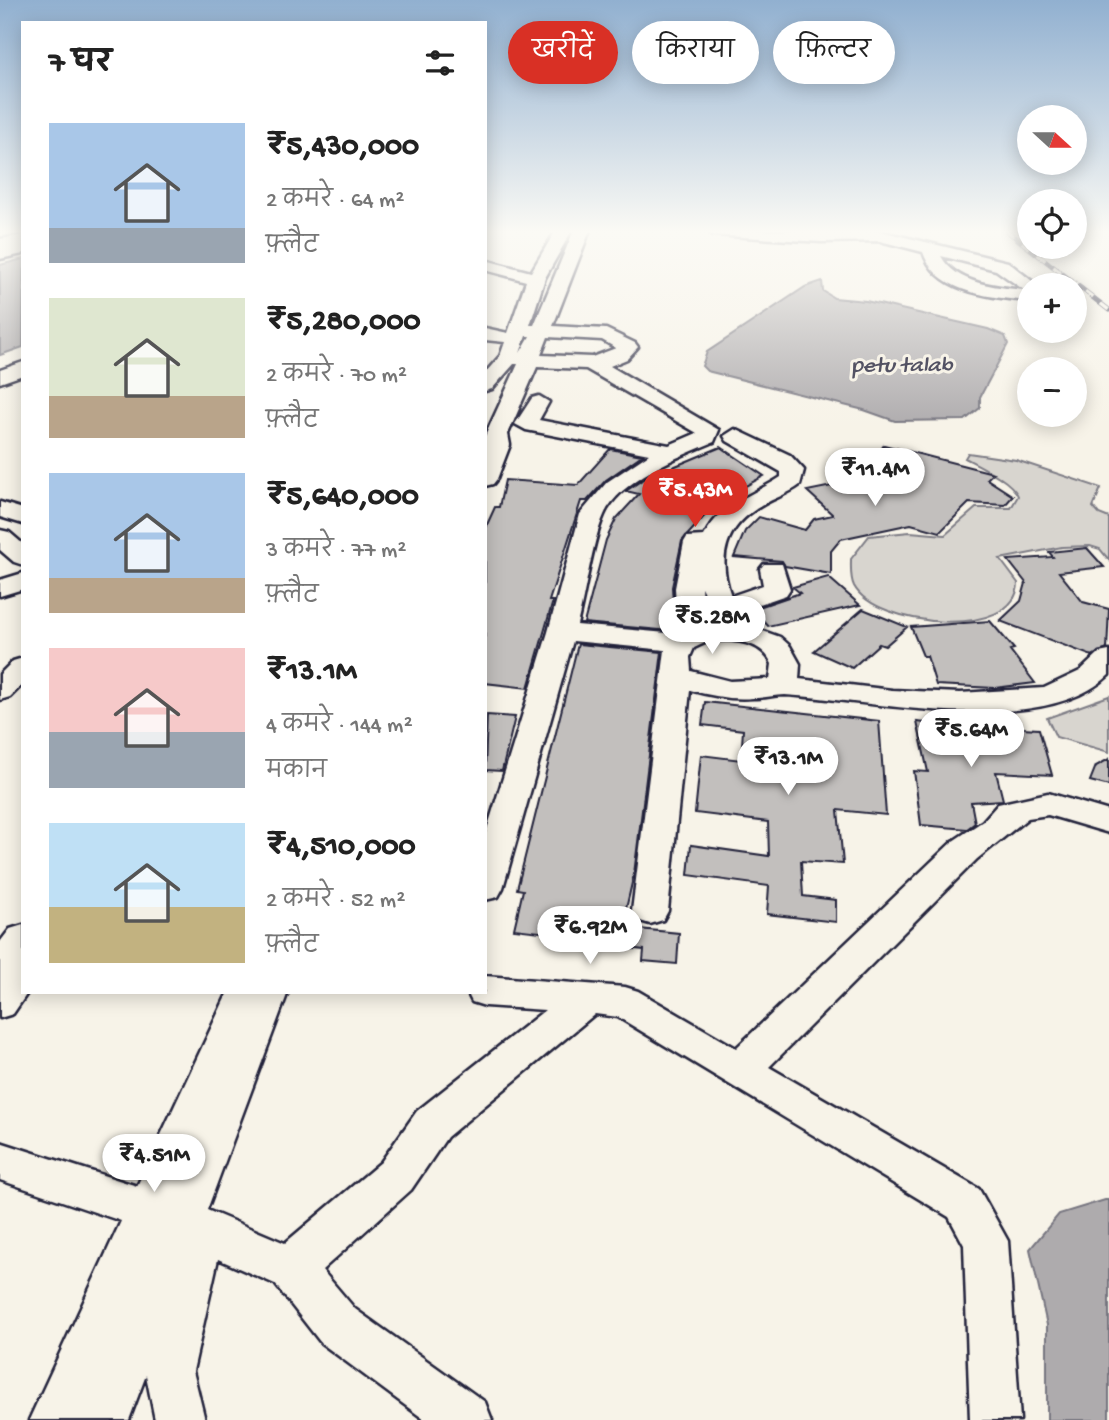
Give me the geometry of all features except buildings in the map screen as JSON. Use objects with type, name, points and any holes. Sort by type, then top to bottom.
[{"type":"street","points":[[487,368],[518,296]]},
{"type":"street","points":[[509,358],[503,333],[525,296]]},
{"type":"street","points":[[487,449],[498,432],[556,296]]},
{"type":"street","points":[[503,333],[542,331],[606,335],[628,348],[618,359],[597,363],[509,358]]},
{"type":"street","points":[[561,361],[552,350],[552,343],[568,332]]},
{"type":"street","points":[[487,383],[509,358]]},
{"type":"street","points":[[597,363],[719,434],[762,462],[772,474],[712,515],[689,581],[687,639],[676,657],[677,676],[650,911]]},
{"type":"street","points":[[0,377],[21,369]]},
{"type":"street","points":[[539,402],[526,424],[671,452]]},
{"type":"street","points":[[487,474],[499,445],[498,432]]},
{"type":"street","points":[[487,885],[562,632],[592,514],[604,497],[628,474],[671,452],[719,434]]},
{"type":"street","points":[[0,509],[21,516]]},
{"type":"street","points":[[0,537],[21,555]]},
{"type":"street","points":[[703,545],[708,569],[731,619],[776,646],[786,664],[783,686]]},
{"type":"street","points":[[562,632],[687,639],[731,619],[777,589],[773,569]]},
{"type":"street","points":[[0,588],[21,582]]},
{"type":"street","points":[[677,676],[724,691],[783,686],[960,702],[1049,697],[1090,677],[1109,659]]},
{"type":"street","points":[[741,1069],[965,850],[995,829],[1010,812],[1048,804],[1109,822]]},
{"type":"street","points":[[0,970],[21,942]]},
{"type":"street","points":[[0,1003],[21,973]]},
{"type":"street","points":[[487,991],[625,1002],[964,1203],[986,1241],[995,1420]]},
{"type":"street","points":[[180,1420],[169,1371],[177,1221],[246,994]]},
{"type":"street","points":[[104,1420],[177,1221],[268,994]]},
{"type":"street","points":[[291,1268],[396,1177],[432,1124],[588,998]]},
{"type":"street","points":[[0,1161],[177,1221],[291,1268],[338,1326],[467,1420]]},
{"type":"street","points":[[54,1420],[177,1221]]},
{"type":"shaded area","points":[[968,453],[1016,460],[1101,488],[1093,507],[1099,514],[1109,518],[1109,560],[1100,549],[1090,546],[1062,547],[1000,559],[1018,583],[1012,601],[995,614],[971,620],[944,622],[915,618],[889,611],[867,600],[854,586],[851,559],[869,536],[910,532],[945,535],[976,508],[1011,508],[1018,496],[1015,490],[995,474],[965,458]]},
{"type":"shaded area","points":[[1109,696],[1109,752],[1056,737],[1047,718]]},
{"type":"water","points":[[0,296],[21,296],[21,348],[0,355]]},
{"type":"water","name":"petu talab","points":[[791,296],[831,296],[866,301],[988,329],[1005,336],[1008,344],[980,397],[980,408],[965,420],[895,421],[864,410],[707,371],[702,366],[707,352]]},
{"type":"water","points":[[1109,1200],[1109,1420],[1047,1420],[1047,1325],[1030,1249],[1059,1214]]},
{"type":"railway","points":[[1091,296],[1109,310]]}]
